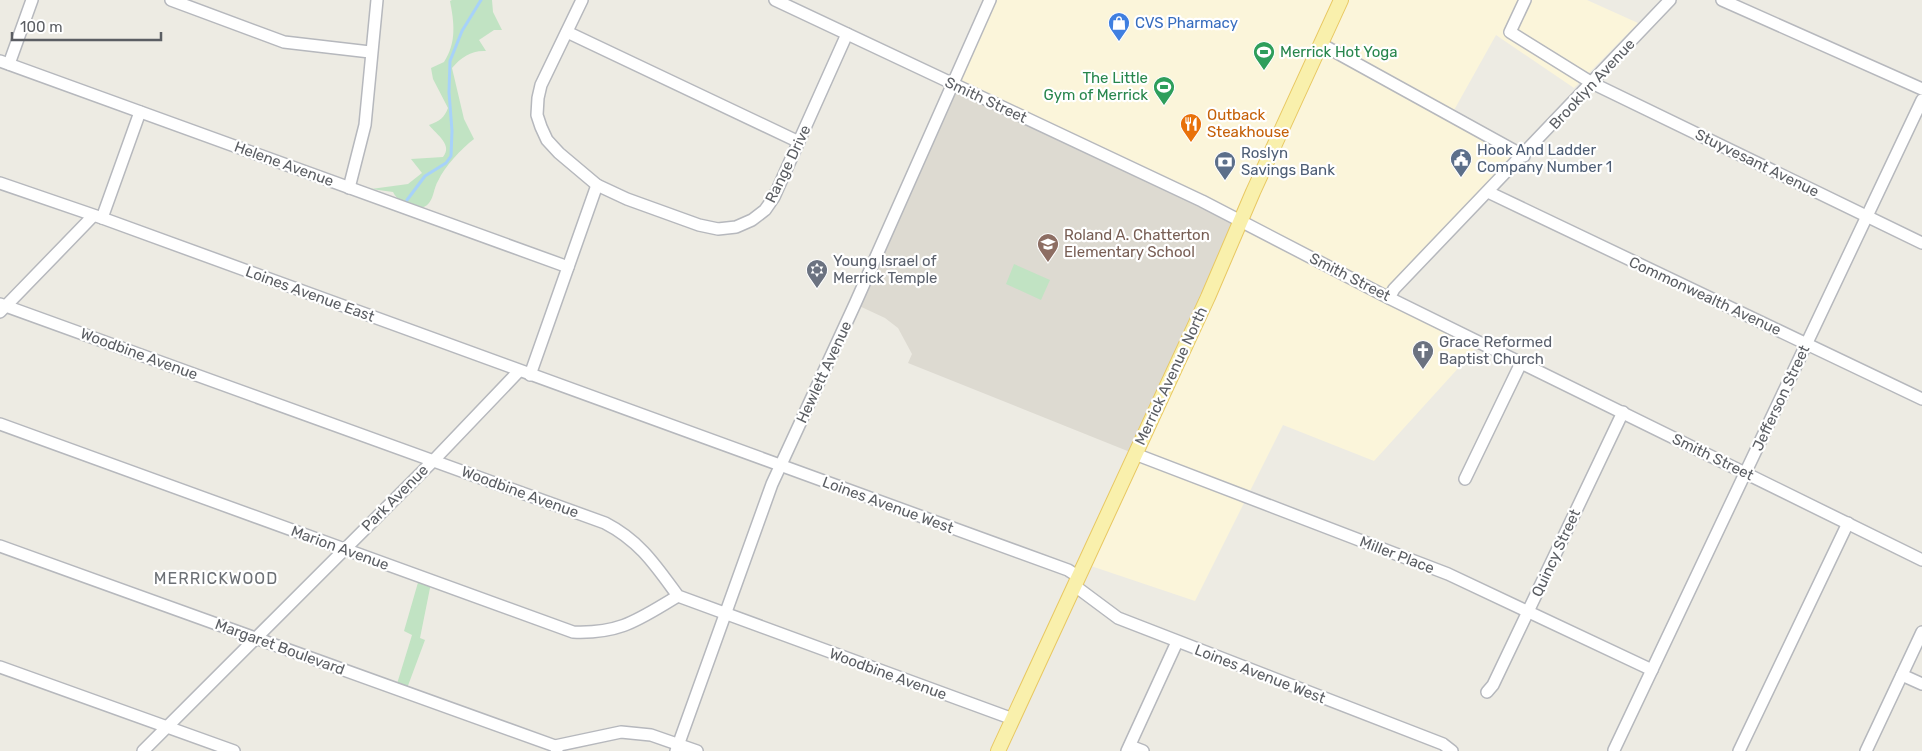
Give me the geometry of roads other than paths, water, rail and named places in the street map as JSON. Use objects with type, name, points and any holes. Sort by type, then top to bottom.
[{"type":"main road","name":"Merrick Avenue North","points":[[998,751],[1077,582],[1341,0]]},
{"type":"street","points":[[4,63],[32,0]]},
{"type":"street","points":[[171,0],[284,42],[370,52]]},
{"type":"street","points":[[349,188],[365,125],[370,52],[377,0]]},
{"type":"street","name":"Range Drive","points":[[582,0],[541,85],[538,114],[547,140],[597,185],[627,199],[699,225],[718,229],[736,227],[752,220],[765,210],[774,196],[847,34]]},
{"type":"street","name":"Smith Street","points":[[776,0],[1240,222],[1389,298],[1922,560]]},
{"type":"street","name":"Hewlett Avenue","points":[[677,748],[780,466],[954,84],[990,0]]},
{"type":"street","name":"Stuyvesant Avenue","points":[[1525,0],[1510,32],[1592,83],[1922,243]]},
{"type":"street","name":"Brooklyn Avenue","points":[[1389,298],[1394,289],[1524,156],[1670,0]]},
{"type":"street","points":[[1722,0],[1922,89]]},
{"type":"street","points":[[567,32],[799,142]]},
{"type":"street","points":[[1321,44],[1524,156]]},
{"type":"street","name":"Helene Avenue","points":[[4,63],[568,267]]},
{"type":"street","name":"Jefferson Street","points":[[1614,750],[1922,100]]},
{"type":"street","points":[[2,307],[98,217],[140,112]]},
{"type":"street","name":"Loines Avenue East","points":[[0,183],[780,466]]},
{"type":"street","name":"Park Avenue","points":[[143,751],[433,461],[524,373],[568,267],[597,185]]},
{"type":"street","name":"Commonwealth Avenue","points":[[1488,192],[1922,399]]},
{"type":"street","name":"Woodbine Avenue","points":[[2,307],[605,523],[620,531],[643,549],[678,596],[725,615],[1013,720]]},
{"type":"street","points":[[1465,480],[1521,362]]},
{"type":"street","name":"Quincy Street","points":[[1487,692],[1623,412]]},
{"type":"street","name":"Marion Avenue","points":[[0,424],[574,632],[597,633],[619,628],[678,596]]},
{"type":"street","name":"Miller Place","points":[[1135,454],[1448,574],[1652,670]]},
{"type":"street","name":"Loines Avenue West","points":[[780,466],[1068,570],[1077,582],[1118,618],[1434,741],[1452,751]]},
{"type":"street","points":[[1740,751],[1848,523]]},
{"type":"street","name":"Margaret Boulevard","points":[[0,546],[556,749]]},
{"type":"street","points":[[1866,751],[1922,632]]},
{"type":"street","points":[[1144,751],[1129,748],[1177,642]]},
{"type":"street","points":[[0,667],[234,751]]},
{"type":"street","points":[[1902,675],[1922,684]]},
{"type":"street","points":[[556,749],[621,732],[651,735],[677,748],[697,751]]},
{"type":"waterway","points":[[407,200],[425,176],[446,163],[451,156],[450,61],[462,31],[481,0]]},
{"type":"place","name":"CVS Pharmacy","points":[[1119,42]]},
{"type":"place","name":"Merrick Hot Yoga","points":[[1264,71]]},
{"type":"place","name":"The Little Gym of Merrick","points":[[1164,106]]},
{"type":"place","name":"Outback Steakhouse","points":[[1191,143]]},
{"type":"place","name":"Hook And Ladder Company Number 1","points":[[1461,178]]},
{"type":"place","name":"Roslyn Savings Bank","points":[[1225,181]]},
{"type":"place","name":"Roland A. Chatterton Elementary School","points":[[1048,263]]},
{"type":"place","name":"Young Israel of Merrick Temple","points":[[817,289]]},
{"type":"place","name":"Grace Reformed Baptist Church","points":[[1423,370]]},
{"type":"district","name":"MERRICKWOOD","points":[[216,578]]}]
